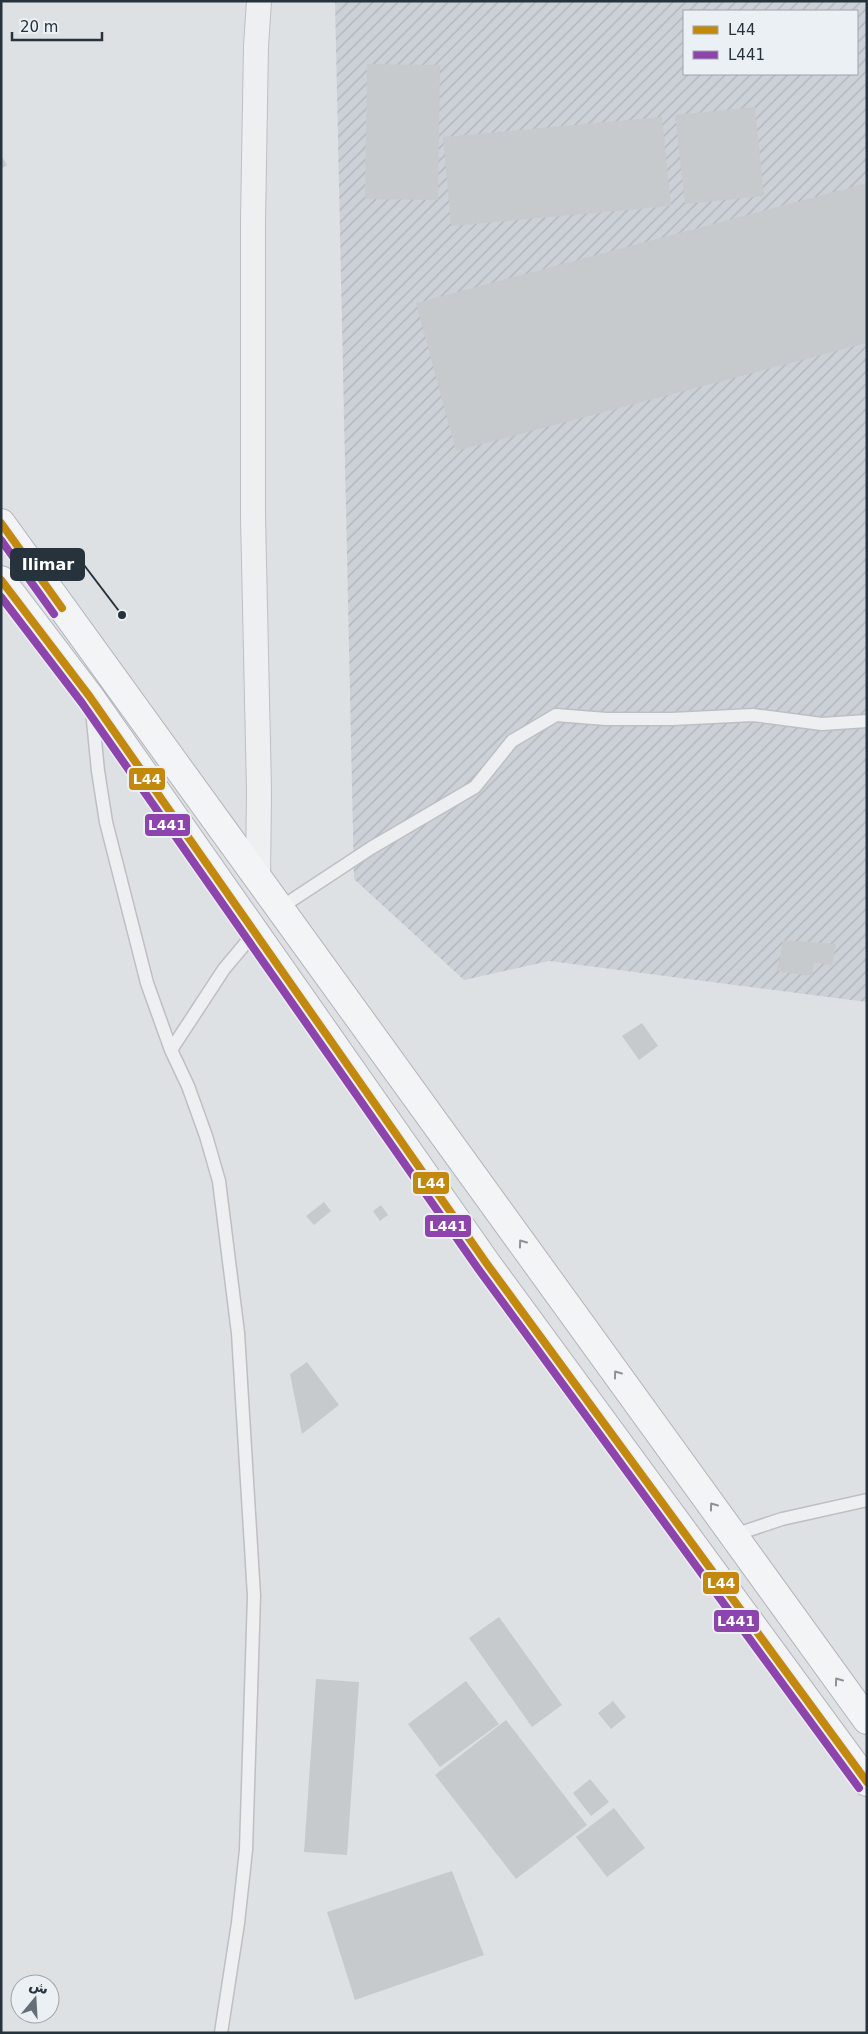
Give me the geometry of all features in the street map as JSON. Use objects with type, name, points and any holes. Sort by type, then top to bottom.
[{"type":"highway","points":[[1,524],[867,1720]]},
{"type":"highway","points":[[1,580],[90,697],[493,1272],[867,1782]]},
{"type":"street","points":[[258,879],[253,516],[253,220],[256,46],[259,1]]},
{"type":"lane","points":[[90,697],[106,822],[147,983],[171,1050],[188,1086],[206,1136],[219,1181],[238,1333],[253,1586],[246,1850],[238,1923],[221,2033]]},
{"type":"lane","points":[[280,908],[371,848],[476,787],[512,742],[556,715],[606,719],[672,719],[753,715],[822,724],[867,721]]},
{"type":"lane","points":[[171,1050],[224,969],[255,932]]},
{"type":"lane","points":[[734,1535],[782,1519],[867,1500]]},
{"type":"shaded area","points":[[335,1],[867,1],[867,1002],[549,961],[464,980],[354,879]]},
{"type":"building","points":[[367,64],[440,65],[438,200],[365,199]]},
{"type":"building","points":[[755,107],[764,196],[685,204],[675,115]]},
{"type":"building","points":[[662,117],[671,206],[451,226],[443,137]]},
{"type":"building","points":[[1,155],[7,165],[1,169]]},
{"type":"building","points":[[867,183],[867,343],[456,451],[416,303]]},
{"type":"building","points":[[783,940],[836,944],[832,965],[814,963],[812,976],[777,971]]},
{"type":"building","points":[[642,1023],[658,1046],[639,1060],[622,1036]]},
{"type":"building","points":[[324,1202],[331,1211],[314,1225],[306,1216]]},
{"type":"building","points":[[381,1205],[388,1215],[380,1221],[373,1211]]},
{"type":"building","points":[[307,1362],[339,1405],[302,1434],[290,1374]]},
{"type":"building","points":[[499,1617],[562,1705],[532,1727],[469,1638]]},
{"type":"building","points":[[316,1679],[359,1682],[347,1855],[304,1852]]},
{"type":"building","points":[[466,1681],[499,1724],[440,1767],[408,1724]]},
{"type":"building","points":[[613,1701],[626,1717],[611,1729],[598,1713]]},
{"type":"building","points":[[506,1720],[587,1825],[516,1879],[435,1775]]},
{"type":"building","points":[[590,1779],[609,1802],[591,1816],[573,1793]]},
{"type":"building","points":[[614,1808],[645,1848],[607,1877],[576,1837]]},
{"type":"building","points":[[452,1871],[484,1955],[355,2000],[327,1912]]},
{"type":"transit line","name":"L44","points":[[1,523],[62,608]]},
{"type":"transit line","name":"L441","points":[[1,540],[54,614]]},
{"type":"transit line","name":"L44","points":[[1,580],[90,697],[487,1264],[867,1782]]},
{"type":"transit line","name":"L441","points":[[1,597],[82,703],[479,1270],[859,1788]]},
{"type":"place","name":"Ilimar","points":[[122,615]]}]
